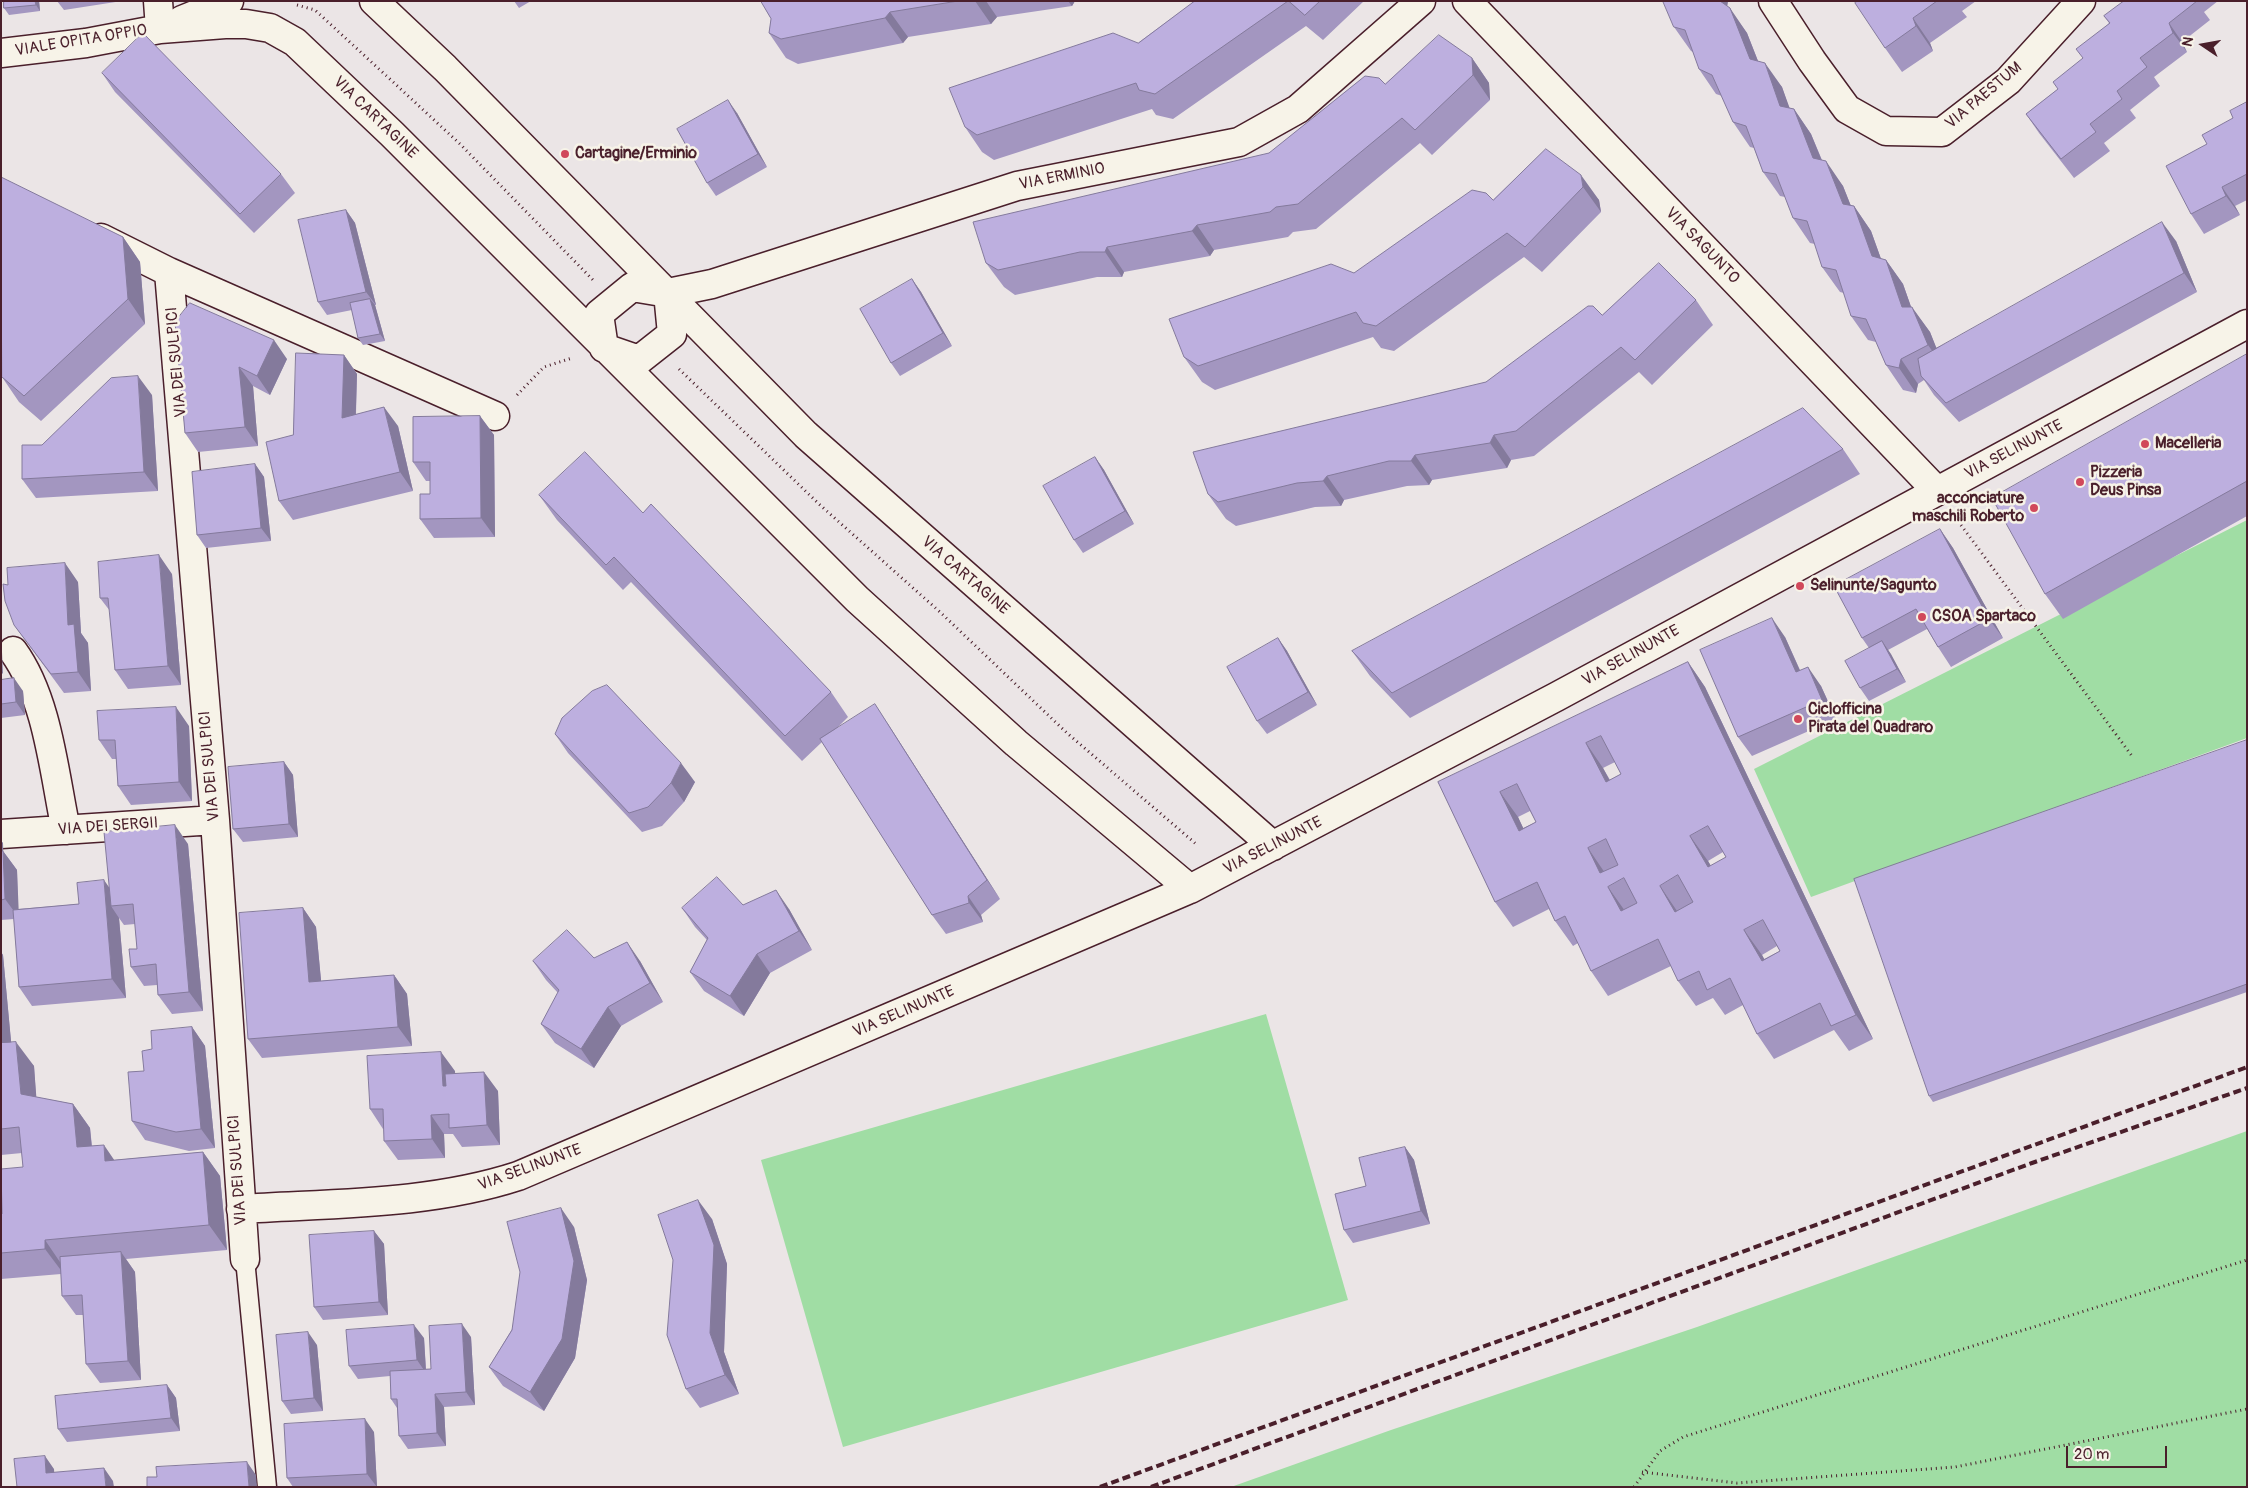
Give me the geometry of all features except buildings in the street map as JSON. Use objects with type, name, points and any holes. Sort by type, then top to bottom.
[{"type":"street","points":[[158,1],[160,29],[229,1]]},
{"type":"street","name":"VIA CARTAGINE","points":[[374,1],[445,68],[806,436],[1273,846]]},
{"type":"street","name":"VIA ERMINIO","points":[[668,294],[712,284],[1017,186],[1239,142],[1298,109],[1421,1]]},
{"type":"street","name":"VIA SAGUNTO","points":[[1468,1],[1936,490]]},
{"type":"street","name":"VIA PAESTUM","points":[[1773,1],[1812,61],[1847,109],[1886,131],[1942,132],[2008,81],[2081,1]]},
{"type":"street","name":"VIA CARTAGINE","points":[[160,29],[246,24],[270,28],[295,42],[392,134],[857,599],[1016,743],[1190,888]]},
{"type":"street","name":"VIALE OPITA OPPIO","points":[[1,53],[86,43],[160,29]]},
{"type":"street","points":[[81,228],[169,272],[496,416]]},
{"type":"street","name":"VIA DEI SULPICI","points":[[169,272],[215,820],[245,1260]]},
{"type":"street","points":[[604,348],[599,314],[632,287],[668,294]]},
{"type":"street","name":"VIA CARTAGINE","points":[[604,348],[639,360],[672,334],[668,294]]},
{"type":"street","name":"VIA SELINUNTE","points":[[241,1209],[434,1196],[478,1188],[518,1176],[1190,888],[1547,702],[1936,490],[1960,480],[2247,324]]},
{"type":"street","points":[[13,651],[26,672],[38,703],[66,830]]},
{"type":"street","name":"VIA DEI SERGII","points":[[1,834],[215,820]]},
{"type":"lane","points":[[245,1260],[267,1487]]},
{"type":"path","points":[[315,10],[460,144],[596,284]]},
{"type":"path","points":[[676,366],[820,505],[940,612],[1067,733],[1196,844]]},
{"type":"path","points":[[496,416],[544,367]]},
{"type":"path","points":[[1936,490],[2132,756]]},
{"type":"path","points":[[1634,1487],[1642,1472],[1660,1451],[1683,1437],[2247,1260]]},
{"type":"path","points":[[1642,1472],[1737,1484],[1955,1466],[2247,1409]]},
{"type":"green space","points":[[2247,520],[2247,738],[1811,897],[1754,769]]},
{"type":"green space","points":[[1266,1014],[1348,1300],[843,1447],[761,1160]]},
{"type":"green space","points":[[2247,1131],[2247,1487],[1231,1487],[1391,1430],[1697,1327]]},
{"type":"railway","points":[[1100,1487],[2247,1067]]},
{"type":"railway","points":[[1151,1487],[2032,1163],[2247,1088]]},
{"type":"place","name":"Cartagine/Erminio","points":[[565,154]]},
{"type":"place","name":"Macelleria","points":[[2145,444]]},
{"type":"place","name":"Pizzeria Deus Pinsa","points":[[2080,482]]},
{"type":"place","name":"acconciature maschili Roberto","points":[[2034,508]]},
{"type":"place","name":"Selinunte/Sagunto","points":[[1800,586]]},
{"type":"place","name":"CSOA Spartaco","points":[[1922,617]]},
{"type":"place","name":"Ciclofficina Pirata del Quadraro","points":[[1798,719]]}]
